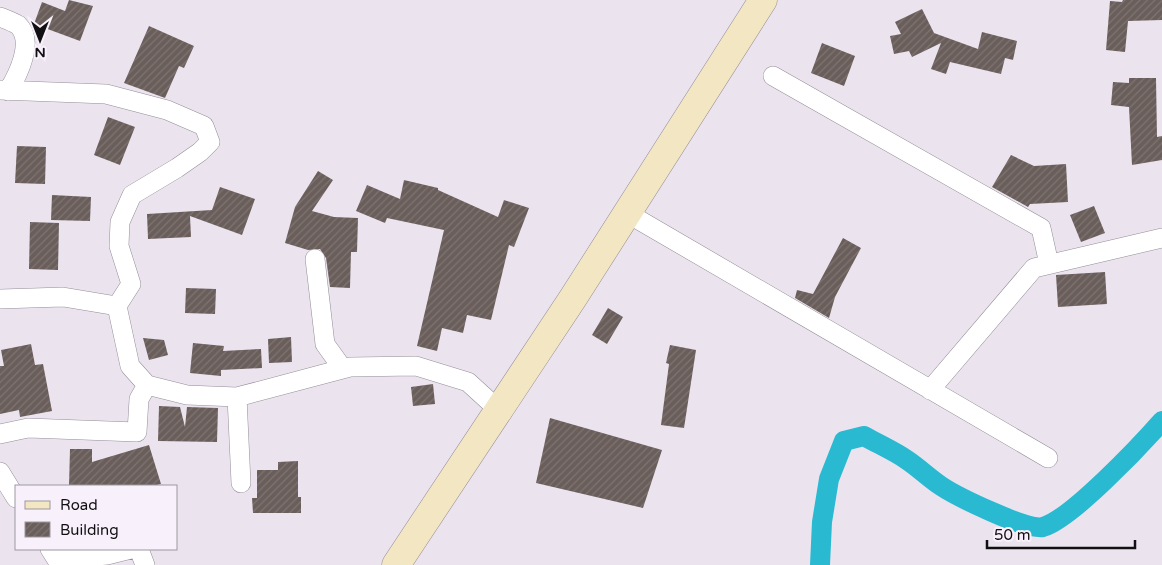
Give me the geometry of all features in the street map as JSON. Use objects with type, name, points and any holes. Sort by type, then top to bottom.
[{"type":"main road","points":[[396,565],[501,412],[763,0]]},
{"type":"street","points":[[0,17],[17,25],[24,35],[24,52],[18,74],[4,90]]},
{"type":"street","points":[[773,76],[1041,228],[1049,264]]},
{"type":"street","points":[[4,90],[106,94],[167,110],[204,126],[210,142],[200,152],[132,196],[120,222],[119,246],[131,284],[117,306],[130,366],[147,385],[187,395],[237,397],[344,369],[416,366],[468,382],[501,412]]},
{"type":"street","points":[[627,213],[1048,458]]},
{"type":"street","points":[[930,390],[1034,268],[1162,238]]},
{"type":"street","points":[[315,259],[325,344],[344,369]]},
{"type":"street","points":[[0,299],[63,297],[117,306]]},
{"type":"street","points":[[0,434],[28,428],[138,432],[139,399],[147,385]]},
{"type":"street","points":[[237,397],[241,483]]},
{"type":"street","points":[[0,472],[15,496]]},
{"type":"street","points":[[51,550],[57,560],[107,555],[127,550]]},
{"type":"street","points":[[139,550],[145,565]]},
{"type":"building","points":[[69,0],[93,6],[80,41],[34,24],[42,2],[65,11]]},
{"type":"building","points":[[1123,0],[1162,0],[1162,20],[1128,21],[1125,52],[1106,50],[1110,1],[1122,2]]},
{"type":"building","points":[[922,9],[934,33],[978,49],[982,32],[1017,41],[1013,60],[1005,58],[1001,74],[950,62],[946,74],[931,69],[941,43],[912,57],[909,51],[894,54],[890,36],[901,34],[895,22]]},
{"type":"building","points":[[149,26],[194,46],[184,68],[179,66],[165,98],[124,83]]},
{"type":"building","points":[[822,43],[855,56],[844,86],[811,73]]},
{"type":"building","points":[[1129,78],[1156,78],[1157,137],[1162,136],[1162,160],[1132,165],[1129,107],[1111,105],[1113,82],[1129,83]]},
{"type":"building","points":[[108,117],[135,127],[120,165],[94,155]]},
{"type":"building","points":[[17,146],[46,147],[45,184],[15,183]]},
{"type":"building","points":[[1011,155],[1034,166],[1066,164],[1068,202],[1030,204],[1028,207],[992,187]]},
{"type":"building","points":[[318,171],[333,180],[312,211],[334,217],[358,218],[357,252],[351,252],[350,288],[330,287],[326,258],[320,249],[308,250],[285,243],[295,207]]},
{"type":"building","points":[[404,180],[438,188],[438,190],[498,217],[504,200],[529,208],[514,247],[509,245],[491,320],[467,315],[463,333],[442,328],[437,351],[417,346],[444,230],[387,218],[385,223],[356,211],[367,185],[400,199]]},
{"type":"building","points":[[220,187],[255,199],[242,235],[190,216],[191,237],[148,239],[147,214],[212,210]]},
{"type":"building","points":[[52,195],[91,197],[90,221],[51,220]]},
{"type":"building","points":[[1094,206],[1105,233],[1081,242],[1070,215]]},
{"type":"building","points":[[30,222],[59,223],[58,270],[29,269]]},
{"type":"building","points":[[843,238],[861,248],[835,297],[829,318],[795,298],[797,290],[813,294]]},
{"type":"building","points":[[1105,272],[1107,304],[1058,307],[1056,275]]},
{"type":"building","points":[[186,288],[216,289],[215,314],[185,313]]},
{"type":"building","points":[[608,308],[623,317],[607,344],[592,335]]},
{"type":"building","points":[[291,337],[292,362],[269,363],[268,339]]},
{"type":"building","points":[[143,338],[164,340],[168,355],[149,360]]},
{"type":"building","points":[[193,343],[224,346],[223,351],[261,349],[262,368],[221,370],[221,376],[190,373]]},
{"type":"building","points":[[31,344],[35,365],[43,364],[52,411],[20,417],[19,410],[0,414],[0,366],[4,366],[1,350]]},
{"type":"building","points":[[670,345],[696,350],[684,428],[661,425],[669,364],[666,363]]},
{"type":"building","points":[[433,384],[435,404],[413,406],[411,387]]},
{"type":"building","points":[[159,406],[180,407],[185,427],[187,407],[218,408],[217,442],[158,441]]},
{"type":"building","points":[[550,418],[662,450],[643,508],[536,483]]},
{"type":"building","points":[[149,445],[161,484],[69,485],[70,449],[92,449],[92,462]]},
{"type":"building","points":[[298,461],[298,497],[301,497],[301,513],[253,513],[252,498],[257,498],[257,470],[278,470],[278,462]]},
{"type":"waterway","points":[[820,565],[822,522],[829,479],[844,441],[864,436],[902,457],[941,486],[961,497],[1022,524],[1043,527],[1070,511],[1087,497],[1162,421]]}]
